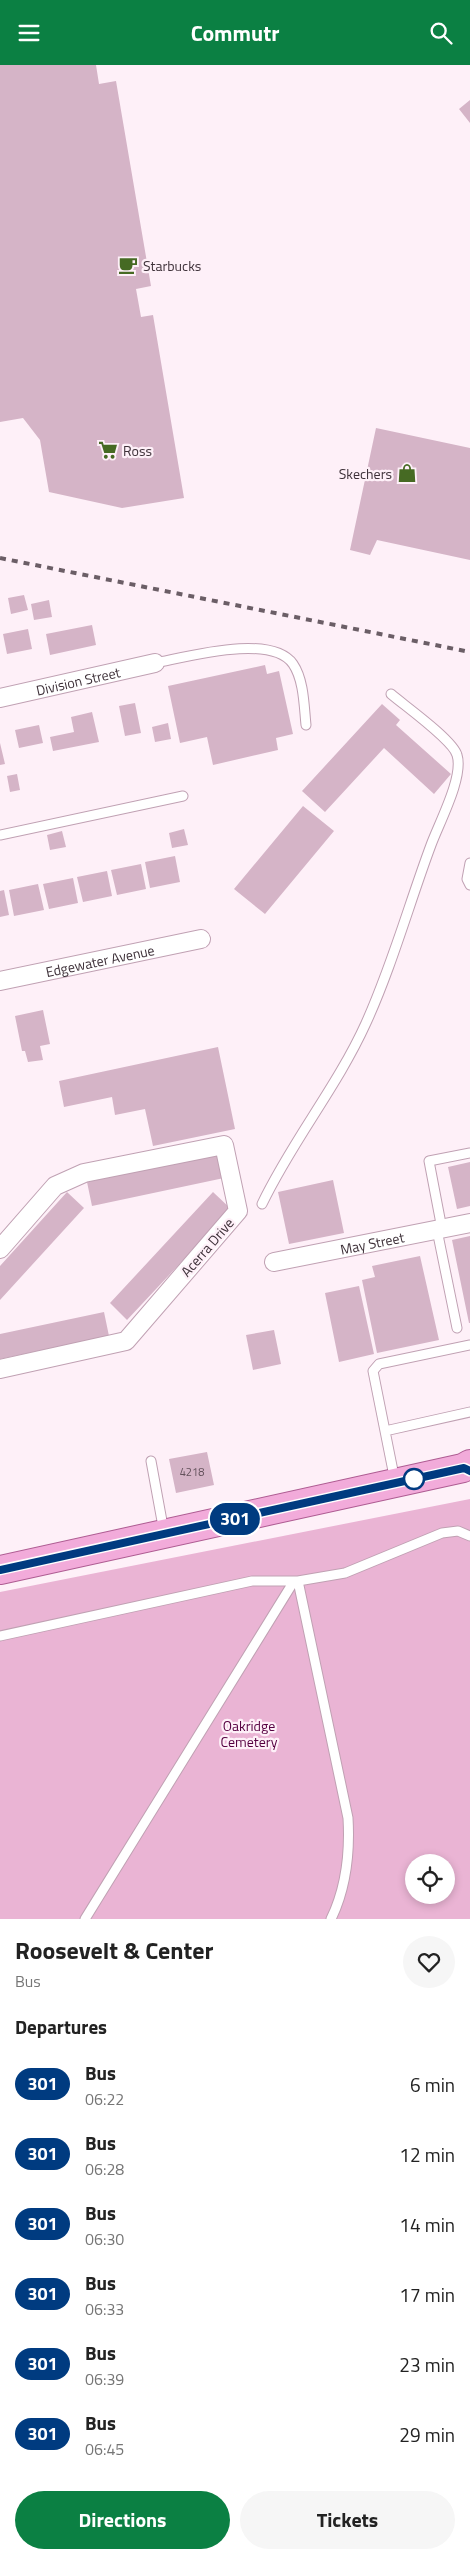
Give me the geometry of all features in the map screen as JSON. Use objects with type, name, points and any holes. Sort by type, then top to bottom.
[{"type":"main road","points":[[0,1571],[468,1468]]},
{"type":"street","name":"Division Street","points":[[0,698],[155,663]]},
{"type":"street","name":"Edgewater Avenue","points":[[0,981],[201,939]]},
{"type":"street","name":"Acerra Drive","points":[[0,1249],[55,1186],[84,1173],[224,1145],[238,1211],[126,1341],[0,1369]]},
{"type":"street","name":"May Street","points":[[274,1262],[470,1223]]},
{"type":"lane","points":[[155,663],[229,649],[262,650],[282,655],[289,659],[298,674],[306,725]]},
{"type":"lane","points":[[262,1204],[276,1173],[339,1074],[366,1024],[454,785],[459,760],[453,746],[391,694]]},
{"type":"lane","points":[[0,835],[183,796]]},
{"type":"lane","points":[[470,863],[467,879],[470,885]]},
{"type":"lane","points":[[457,1328],[428,1161],[470,1153]]},
{"type":"lane","points":[[396,1483],[373,1371],[378,1364],[470,1345]]},
{"type":"lane","points":[[385,1431],[470,1412]]},
{"type":"lane","points":[[151,1461],[165,1534]]},
{"type":"lane","points":[[0,1636],[252,1581],[274,1579],[296,1581],[358,1569],[451,1530],[470,1536]]},
{"type":"lane","points":[[85,1919],[296,1581]]},
{"type":"lane","points":[[296,1581],[348,1818],[349,1845],[346,1873],[331,1919]]},
{"type":"green space","name":"Oakridge Cemetery","points":[[470,1499],[470,1919],[0,1919],[0,1592]]},
{"type":"building","points":[[0,65],[96,65],[99,84],[116,81],[151,286],[136,289],[141,317],[153,315],[184,498],[122,508],[49,492],[40,440],[23,418],[0,422]]},
{"type":"building","points":[[470,100],[470,123],[459,109]]},
{"type":"building","points":[[376,428],[470,448],[470,560],[377,540],[370,555],[350,550]]},
{"type":"building","points":[[24,595],[28,610],[11,614],[8,598]]},
{"type":"building","points":[[49,600],[52,617],[34,620],[31,604]]},
{"type":"building","points":[[92,625],[96,645],[50,655],[46,634]]},
{"type":"building","points":[[28,629],[32,649],[7,654],[3,634]]},
{"type":"building","points":[[265,665],[267,674],[279,671],[293,734],[276,738],[278,750],[213,765],[207,737],[180,743],[168,686]]},
{"type":"building","points":[[135,703],[141,733],[125,736],[119,706]]},
{"type":"building","points":[[382,704],[400,720],[396,725],[451,774],[434,794],[384,748],[325,812],[302,791]]},
{"type":"building","points":[[92,712],[99,742],[53,751],[50,737],[74,732],[71,717]]},
{"type":"building","points":[[168,723],[171,739],[155,742],[152,727]]},
{"type":"building","points":[[39,725],[43,743],[19,748],[15,730]]},
{"type":"building","points":[[0,743],[5,764],[0,765]]},
{"type":"building","points":[[17,774],[20,790],[10,792],[7,776]]},
{"type":"building","points":[[303,806],[334,831],[265,914],[234,889]]},
{"type":"building","points":[[184,829],[188,845],[172,848],[169,833]]},
{"type":"building","points":[[62,831],[66,847],[50,850],[47,835]]},
{"type":"building","points":[[175,856],[180,882],[150,888],[145,862]]},
{"type":"building","points":[[141,864],[146,889],[117,895],[111,870]]},
{"type":"building","points":[[107,871],[112,896],[83,902],[77,877]]},
{"type":"building","points":[[73,878],[78,903],[49,909],[43,884]]},
{"type":"building","points":[[38,884],[44,910],[14,916],[9,890]]},
{"type":"building","points":[[4,890],[9,915],[0,917],[0,891]]},
{"type":"building","points":[[43,1010],[50,1044],[40,1046],[43,1060],[28,1062],[25,1051],[22,1051],[15,1016]]},
{"type":"building","points":[[218,1047],[235,1129],[153,1146],[145,1109],[115,1115],[112,1097],[64,1107],[59,1081]]},
{"type":"building","points":[[219,1154],[224,1178],[92,1206],[87,1182]]},
{"type":"building","points":[[470,1162],[470,1206],[457,1209],[448,1167]]},
{"type":"building","points":[[333,1180],[344,1233],[289,1244],[278,1192]]},
{"type":"building","points":[[67,1192],[84,1208],[0,1300],[0,1266]]},
{"type":"building","points":[[213,1192],[231,1209],[127,1320],[110,1303]]},
{"type":"building","points":[[470,1236],[470,1323],[469,1323],[452,1240]]},
{"type":"building","points":[[420,1256],[439,1340],[377,1353],[362,1280],[375,1277],[372,1266]]},
{"type":"building","points":[[359,1286],[374,1354],[339,1362],[325,1293]]},
{"type":"building","points":[[104,1312],[109,1336],[0,1359],[0,1334]]},
{"type":"building","points":[[274,1330],[281,1364],[253,1370],[246,1335]]},
{"type":"building","points":[[207,1452],[214,1485],[176,1493],[169,1459]]},
{"type":"railway","points":[[0,558],[470,652]]},
{"type":"bus line","name":"301","points":[[0,1570],[464,1468],[470,1471]]},
{"type":"place","name":"Starbucks","points":[[128,265]]},
{"type":"place","name":"Ross","points":[[108,450]]},
{"type":"place","name":"Skechers","points":[[407,473]]}]
